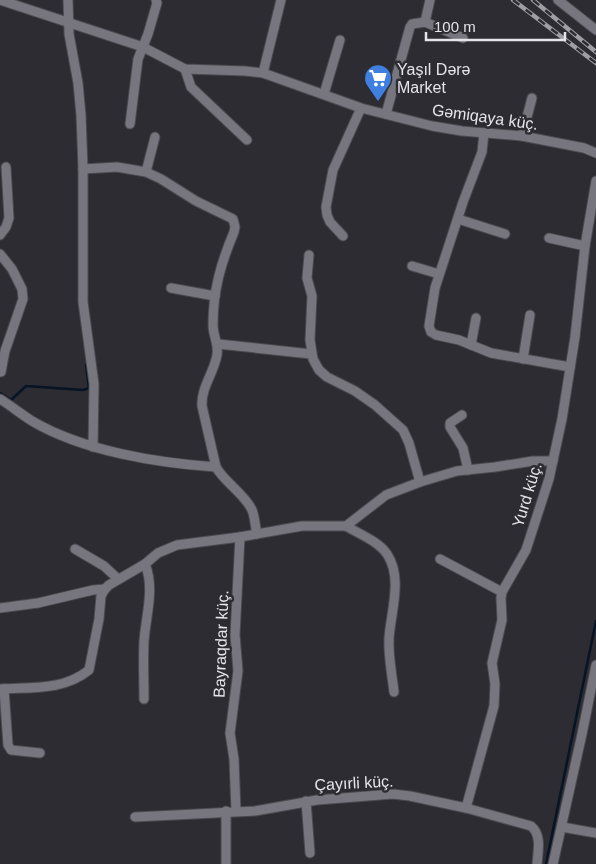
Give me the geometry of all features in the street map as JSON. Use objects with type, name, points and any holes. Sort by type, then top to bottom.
[{"type":"street","name":"Gəmiqaya küç.","points":[[0,0],[143,47],[185,69],[245,71],[263,74],[361,108],[432,126],[462,131],[522,136],[584,148],[596,153]]},
{"type":"street","points":[[68,0],[68,21],[78,84],[83,169],[84,302],[94,384],[94,447]]},
{"type":"street","points":[[130,124],[138,58],[148,34],[157,3],[156,0]]},
{"type":"street","points":[[263,74],[281,0]]},
{"type":"street","points":[[425,22],[430,0]]},
{"type":"street","points":[[558,0],[596,30]]},
{"type":"street","points":[[386,114],[412,24],[425,22],[463,38]]},
{"type":"street","points":[[324,94],[340,40]]},
{"type":"street","points":[[185,69],[191,87],[247,140]]},
{"type":"street","points":[[522,136],[532,98]]},
{"type":"street","points":[[343,236],[330,222],[326,207],[333,170],[361,108]]},
{"type":"street","points":[[484,133],[482,152],[439,274],[429,326],[431,332],[436,335],[451,337],[491,353],[570,367]]},
{"type":"street","points":[[146,172],[155,137]]},
{"type":"street","points":[[0,235],[9,218],[6,167]]},
{"type":"street","points":[[83,169],[117,167],[146,172],[196,201],[233,219],[234,232],[219,271],[215,296],[213,325],[218,344],[214,367],[205,385],[202,397],[216,467],[252,511],[256,534]]},
{"type":"street","name":"Yurd küç.","points":[[466,808],[494,706],[493,654],[502,620],[502,592],[526,550],[544,497],[553,461],[570,367],[584,246],[596,182]]},
{"type":"street","points":[[458,219],[505,234]]},
{"type":"street","points":[[549,238],[584,246]]},
{"type":"street","points":[[0,254],[12,269],[22,289],[23,299],[5,351],[2,372]]},
{"type":"street","points":[[309,255],[307,278],[312,296],[311,354],[319,370],[327,377],[355,391],[375,405],[403,430],[420,482]]},
{"type":"street","points":[[412,266],[439,274]]},
{"type":"street","points":[[171,288],[215,296]]},
{"type":"street","points":[[523,359],[530,315]]},
{"type":"street","points":[[471,345],[476,318]]},
{"type":"street","points":[[218,344],[311,354]]},
{"type":"street","points":[[0,399],[32,421],[72,440],[94,447],[163,460],[216,467]]},
{"type":"street","points":[[462,415],[450,423],[450,427],[463,448],[468,470]]},
{"type":"street","points":[[346,526],[386,495],[420,482],[468,470],[533,461],[553,461]]},
{"type":"street","points":[[40,753],[11,750],[8,745],[2,689],[60,685],[73,681],[88,670],[99,619],[101,596],[105,589],[145,564],[158,553],[177,545],[240,537],[302,526],[346,526],[378,545],[386,553],[392,564],[395,580],[389,653],[394,692]]},
{"type":"street","name":"Bayraqdar küç.","points":[[226,864],[234,759],[230,733],[238,671],[235,635],[240,537]]},
{"type":"street","points":[[75,549],[104,566],[118,580]]},
{"type":"street","points":[[440,559],[502,592]]},
{"type":"street","points":[[144,699],[144,640],[150,588],[149,572],[145,564]]},
{"type":"street","points":[[0,608],[38,603],[105,589]]},
{"type":"street","points":[[553,864],[594,691],[596,665]]},
{"type":"street","name":"Çayırli küç.","points":[[135,817],[277,808],[306,801],[392,794],[410,796],[466,808],[531,826],[537,834],[536,864]]},
{"type":"street","points":[[306,801],[310,853]]},
{"type":"street","points":[[562,827],[596,834]]},
{"type":"waterway","points":[[0,393],[11,400],[26,386],[83,390],[89,388],[86,365]]},
{"type":"waterway","points":[[546,864],[596,621]]},
{"type":"railway","points":[[513,0],[596,63]]},
{"type":"railway","points":[[533,0],[596,52]]},
{"type":"place","name":"Yaşıl Dərə Market","points":[[378,102]]}]
